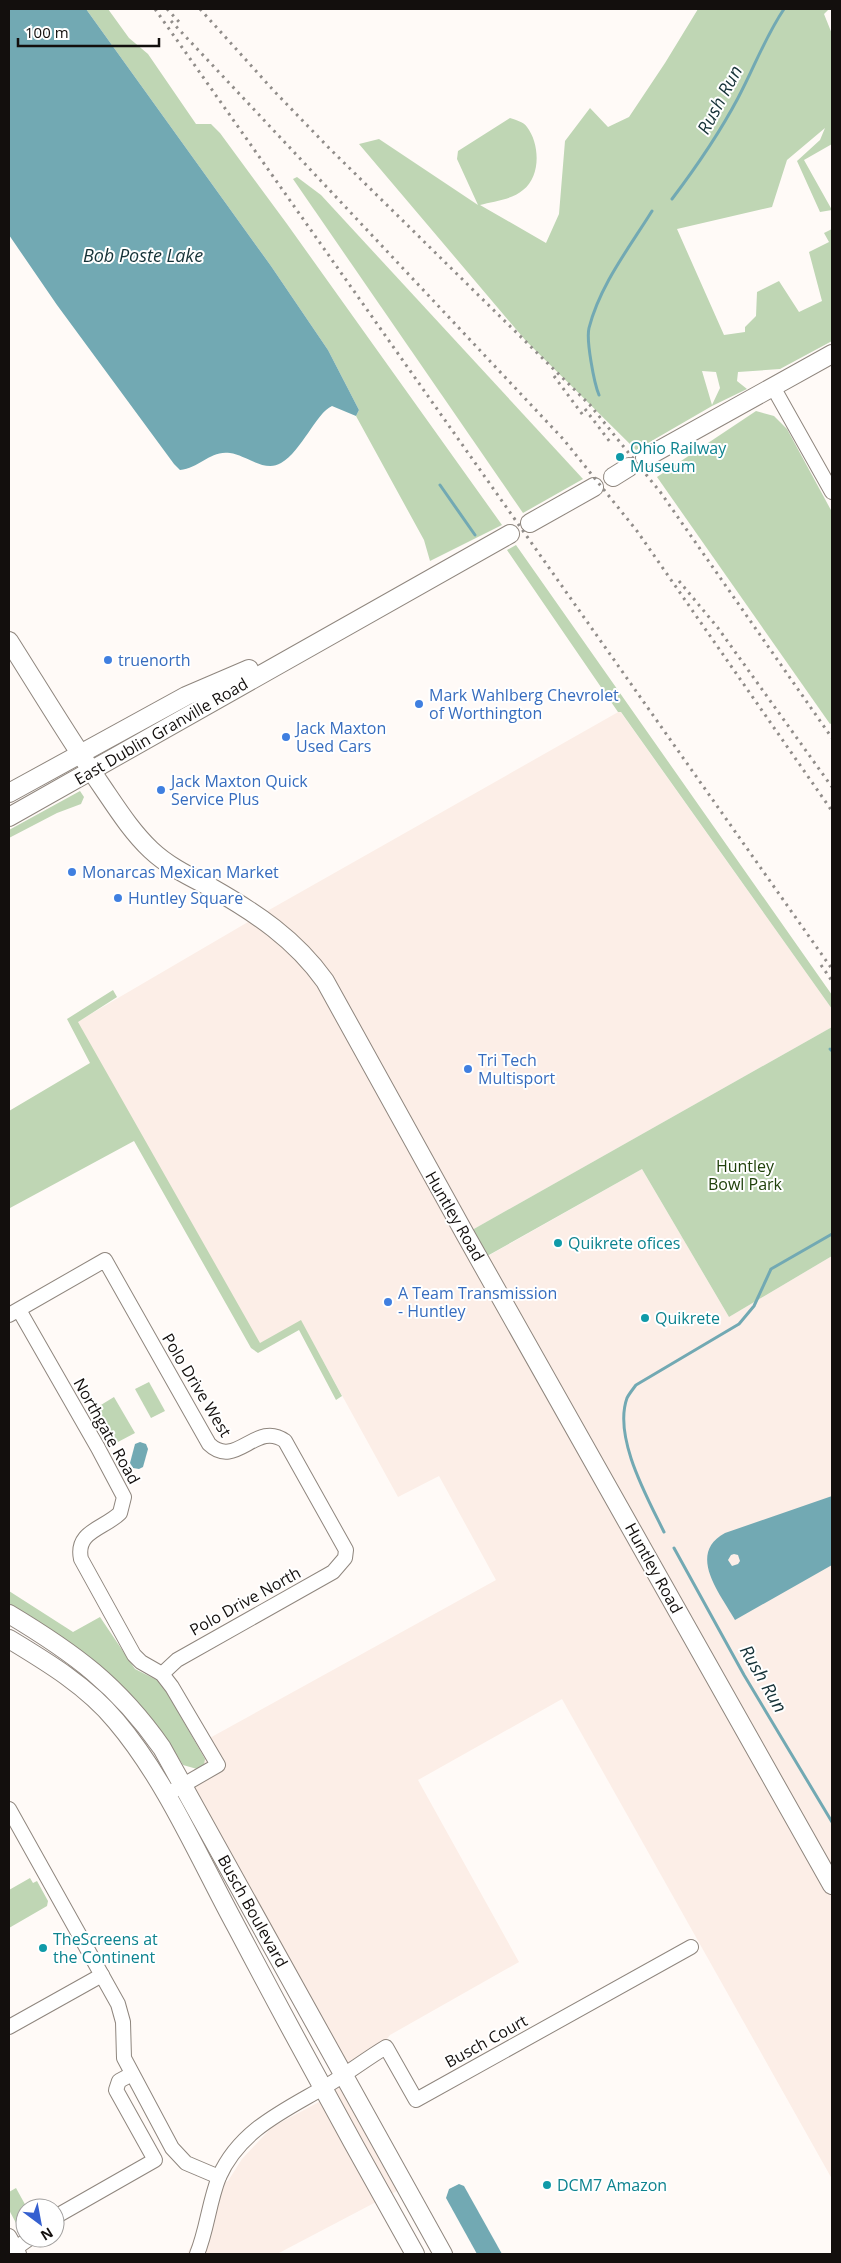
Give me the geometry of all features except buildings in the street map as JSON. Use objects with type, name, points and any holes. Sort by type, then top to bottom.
[{"type":"main road","points":[[645,458],[832,354]]},
{"type":"main road","points":[[613,476],[629,467]]},
{"type":"main road","points":[[530,523],[594,487]]},
{"type":"main road","name":"East Dublin Granville Road","points":[[9,817],[312,644],[510,534]]},
{"type":"main road","name":"Huntley Road","points":[[9,641],[91,771],[129,826],[151,850],[184,874],[244,906],[274,926],[302,952],[325,981],[451,1209],[832,1885]]},
{"type":"main road","name":"East Dublin Granville Road","points":[[9,792],[186,696],[312,644]]},
{"type":"main road","name":"Busch Boulevard","points":[[9,1614],[75,1655],[122,1697],[146,1726],[183,1786],[345,2074],[443,2254]]},
{"type":"main road","name":"Busch Boulevard","points":[[9,1639],[54,1666],[81,1687],[115,1720],[134,1744],[166,1796],[322,2088],[415,2254]]},
{"type":"street","points":[[773,387],[832,492]]},
{"type":"street","name":"Polo Drive West","points":[[14,1312],[104,1260],[209,1444],[217,1450],[227,1452],[267,1435],[276,1436],[285,1441],[343,1541],[346,1550],[345,1558]]},
{"type":"street","name":"Northgate Road","points":[[14,1312],[100,1452],[124,1497],[120,1513],[83,1539],[80,1549],[81,1560],[134,1655],[141,1662],[162,1674],[172,1687],[218,1765],[166,1796]]},
{"type":"street","name":"Polo Drive North","points":[[162,1674],[177,1660],[333,1572],[345,1558]]},
{"type":"street","points":[[9,1809],[118,2004],[123,2022],[124,2058],[172,2148],[186,2163],[219,2177]]},
{"type":"street","name":"Busch Court","points":[[197,2254],[219,2177],[244,2140],[258,2126],[278,2112],[322,2088],[386,2047],[416,2100],[692,1947]]},
{"type":"street","points":[[9,2026],[102,1975]]},
{"type":"street","points":[[65,2212],[154,2160],[155,2157],[116,2090],[120,2081],[132,2074]]},
{"type":"street","points":[[9,2236],[15,2252]]},
{"type":"shaded area","points":[[620,711],[832,1009],[832,1027],[465,1234],[481,1260],[642,1169],[729,1317],[832,1256],[832,2179],[562,1699],[418,1780],[519,1962],[390,2035],[375,2054],[334,2077],[171,1785],[202,1767],[205,1759],[197,1745],[496,1580],[439,1476],[398,1497],[301,1321],[260,1344],[77,1022],[248,922]]},
{"type":"shaded area","points":[[334,2077],[397,2191],[277,2254],[187,2254],[194,2240],[212,2184],[228,2181],[242,2159],[272,2127],[319,2102]]},
{"type":"green space","points":[[86,9],[108,9],[129,38],[148,54],[196,124],[211,124],[220,133],[502,525],[430,561],[424,540],[356,416],[359,410],[328,350],[271,266]]},
{"type":"green space","points":[[698,9],[829,9],[824,14],[832,34],[832,144],[804,160],[832,210],[820,212],[797,161],[820,140],[825,128],[787,160],[772,207],[677,229],[724,335],[745,332],[745,327],[756,316],[757,292],[779,281],[799,312],[822,301],[809,252],[829,242],[824,233],[832,229],[832,341],[780,369],[738,372],[737,381],[747,389],[712,406],[636,450],[526,341],[359,144],[379,139],[478,205],[457,159],[458,151],[510,118],[522,122],[531,134],[536,151],[537,160],[533,177],[529,184],[519,193],[508,198],[480,205],[546,243],[559,214],[565,141],[590,108],[608,127],[629,117]],"holes":[[[702,371],[716,372],[720,388],[712,405]]]},
{"type":"green space","points":[[297,177],[321,195],[583,479],[523,513],[293,179]]},
{"type":"green space","points":[[756,411],[774,416],[787,429],[832,512],[832,723],[830,724],[657,477]]},
{"type":"green space","points":[[516,545],[832,995],[832,1009],[621,712],[618,712],[507,550]]},
{"type":"green space","points":[[80,791],[84,797],[81,804],[57,813],[9,838],[9,830]]},
{"type":"green space","points":[[113,990],[117,997],[78,1022],[260,1343],[301,1320],[342,1396],[336,1400],[299,1330],[258,1353],[251,1348],[134,1141],[10,1208],[9,1111],[90,1063],[67,1019]]},
{"type":"green space","name":"Huntley Bowl Park","points":[[832,1027],[832,1256],[729,1317],[642,1169],[480,1260],[465,1234]]},
{"type":"green space","points":[[149,1382],[165,1411],[151,1418],[135,1389]]},
{"type":"green space","points":[[114,1397],[135,1433],[116,1443],[96,1408]]},
{"type":"green space","points":[[9,1591],[73,1632],[100,1617],[135,1669],[161,1682],[205,1759],[204,1765],[197,1769],[183,1765],[155,1723],[120,1684],[48,1628],[9,1604]]},
{"type":"green space","points":[[30,1878],[33,1883],[37,1881],[48,1901],[47,1906],[9,1928],[9,1890]]},
{"type":"green space","points":[[16,2188],[22,2198],[15,2198],[15,2221],[9,2210],[9,2192]]},
{"type":"water","name":"Bob Poste Lake","points":[[9,9],[86,9],[271,266],[328,350],[359,410],[356,416],[332,406],[320,416],[296,450],[275,466],[262,465],[230,453],[217,454],[187,469],[180,470],[174,464],[57,305],[9,235]]},
{"type":"water","points":[[140,1442],[146,1444],[148,1449],[143,1467],[139,1469],[133,1468],[130,1463],[135,1444]]},
{"type":"water","points":[[832,1496],[832,1565],[735,1620],[715,1587],[707,1563],[708,1552],[714,1542],[725,1533]],"holes":[[[731,1555],[738,1555],[740,1561],[732,1566],[728,1560]]]},
{"type":"water","points":[[459,2184],[464,2186],[502,2254],[477,2254],[446,2198],[449,2189]]},
{"type":"waterway","name":"Rush Run","points":[[672,199],[699,162],[723,124],[784,9]]},
{"type":"waterway","name":"Rush Run","points":[[599,395],[591,362],[589,328],[600,297],[608,282],[652,211]]},
{"type":"waterway","name":"Rush Run","points":[[440,485],[475,535]]},
{"type":"waterway","name":"Rush Run","points":[[664,1532],[641,1485],[628,1448],[624,1430],[624,1414],[628,1396],[636,1385],[739,1324],[754,1306],[771,1269],[832,1234]]},
{"type":"waterway","name":"Rush Run","points":[[674,1548],[744,1675],[832,1822]]},
{"type":"railway","points":[[155,9],[832,969]]},
{"type":"railway","points":[[167,9],[181,24]]},
{"type":"railway","points":[[200,9],[274,91],[329,148],[590,405],[661,493],[832,738]]},
{"type":"railway","points":[[171,21],[564,440],[637,531],[832,811]]},
{"type":"railway","points":[[554,376],[585,418]]},
{"type":"railway","points":[[585,409],[610,442]]},
{"type":"railway","points":[[679,581],[718,628],[832,787]]},
{"type":"railway","points":[[821,965],[832,981]]},
{"type":"place","name":"Ohio Railway Museum","points":[[620,457]]},
{"type":"place","name":"truenorth","points":[[108,660]]},
{"type":"place","name":"Mark Wahlberg Chevrolet of Worthington","points":[[419,704]]},
{"type":"place","name":"Jack Maxton Used Cars","points":[[286,737]]},
{"type":"place","name":"Jack Maxton Quick Service Plus","points":[[161,790]]},
{"type":"place","name":"Monarcas Mexican Market","points":[[72,872]]},
{"type":"place","name":"Huntley Square","points":[[118,898]]},
{"type":"place","name":"Tri Tech Multisport","points":[[468,1069]]},
{"type":"place","name":"Quikrete ofices","points":[[558,1243]]},
{"type":"place","name":"A Team Transmission - Huntley","points":[[388,1302]]},
{"type":"place","name":"Quikrete","points":[[645,1318]]},
{"type":"place","name":"TheScreens at the Continent","points":[[43,1948]]},
{"type":"place","name":"DCM7 Amazon","points":[[547,2185]]}]
